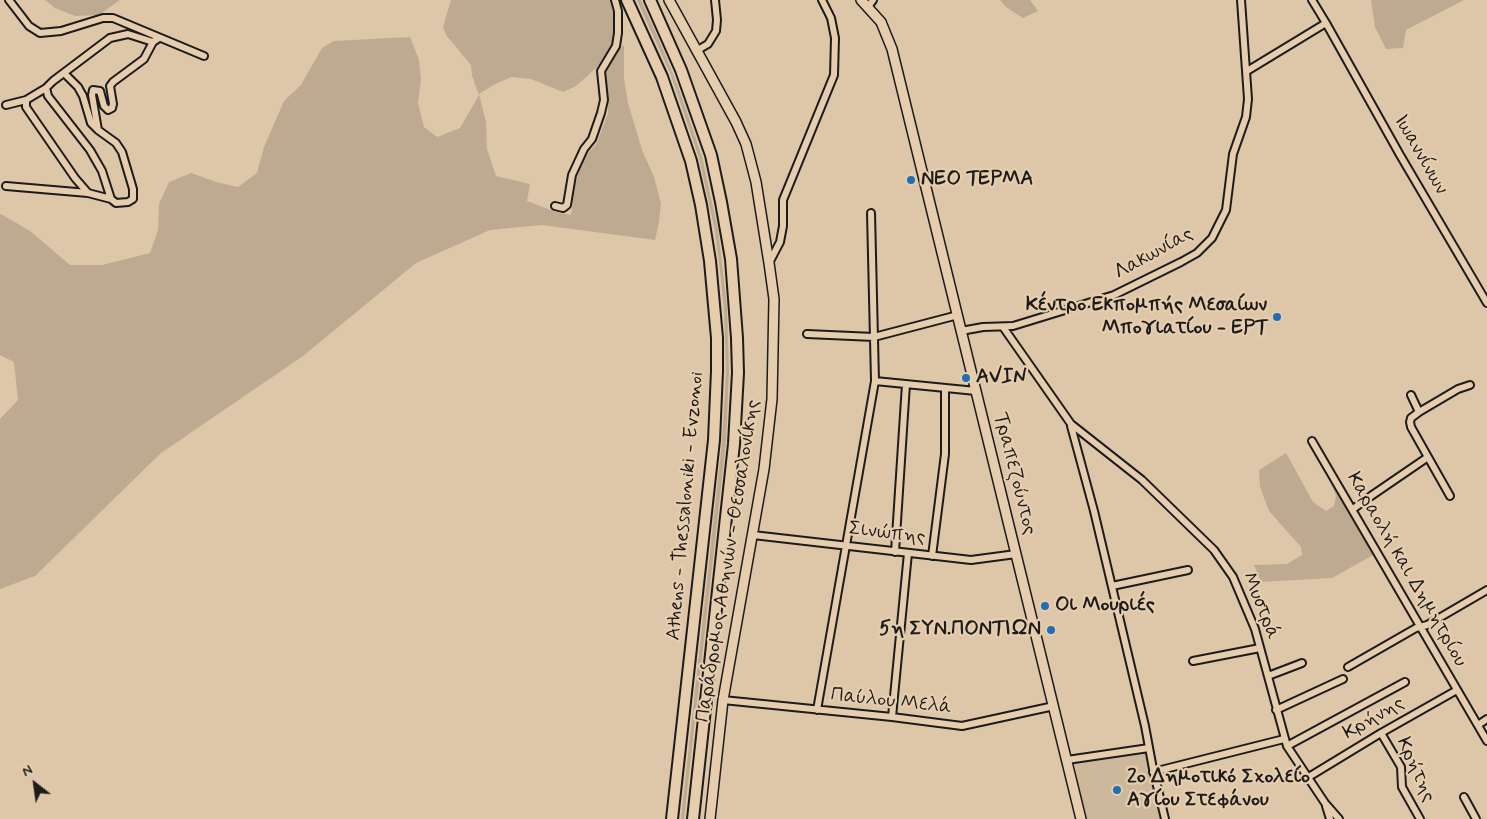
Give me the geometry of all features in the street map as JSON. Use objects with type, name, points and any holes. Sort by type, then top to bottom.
[{"type":"highway","name":"Athens - Thessaloniki - Evzonoi","points":[[627,0],[662,77],[691,161],[701,205],[710,261],[716,328],[717,371],[714,440],[672,819]]},
{"type":"highway","name":"Athens - Thessaloniki - Evzonoi","points":[[650,0],[684,76],[711,155],[731,259],[736,323],[738,373],[734,444],[693,819]]},
{"type":"main road","name":"Παράδρομος Αθηνών - Θεσσαλονίκης","points":[[668,0],[736,122],[746,144],[756,182],[770,263],[774,304],[772,399],[764,469],[723,700],[710,819]]},
{"type":"main road","name":"Τραπεζούντος","points":[[860,0],[871,4],[892,49],[1082,819]]},
{"type":"street","points":[[9,0],[29,26],[40,33],[61,31],[103,18],[113,18],[122,20],[156,40]]},
{"type":"street","points":[[555,206],[563,208],[566,205],[572,175],[584,149],[592,139],[601,113],[604,100],[601,71],[616,46],[618,33],[618,11],[615,0]]},
{"type":"street","points":[[696,52],[708,44],[716,32],[715,0]]},
{"type":"street","points":[[770,263],[780,242],[784,226],[783,200],[834,75],[835,38],[831,18],[822,0]]},
{"type":"street","name":"Λακωνίας","points":[[961,330],[1013,326],[1114,295],[1181,262],[1197,252],[1212,238],[1226,210],[1233,154],[1246,117],[1248,99],[1247,70],[1241,0]]},
{"type":"street","name":"Ιωαννίνων","points":[[1312,0],[1487,303]]},
{"type":"street","points":[[1247,70],[1326,23]]},
{"type":"street","points":[[6,105],[26,100],[46,88],[110,38],[117,35],[128,34],[156,40],[204,56]]},
{"type":"street","points":[[98,130],[92,95],[93,90],[100,91],[104,106],[108,110],[112,108],[110,86],[144,58],[156,40]]},
{"type":"street","points":[[6,186],[88,193],[111,199],[116,203],[128,202],[133,199],[133,188],[122,152],[116,142],[91,123],[83,96],[78,87],[64,73]]},
{"type":"street","points":[[46,88],[48,96],[90,150],[102,170],[111,199]]},
{"type":"street","points":[[26,100],[26,106],[75,178],[88,193]]},
{"type":"street","points":[[817,710],[875,381],[871,213]]},
{"type":"street","points":[[807,334],[874,337],[958,315]]},
{"type":"street","points":[[1003,327],[1071,424],[1112,586],[1165,819]]},
{"type":"street","points":[[875,381],[976,391]]},
{"type":"street","points":[[895,552],[906,384]]},
{"type":"street","points":[[1450,496],[1410,422],[1411,418],[1420,412],[1458,389],[1470,385]]},
{"type":"street","points":[[932,556],[945,454],[945,388]]},
{"type":"street","points":[[1411,395],[1420,412]]},
{"type":"street","name":"Μυστρά","points":[[1071,424],[1142,480],[1214,550],[1233,577],[1251,619],[1286,743],[1325,803],[1339,819]]},
{"type":"street","name":"Καραολή και Δημητρίου","points":[[1312,441],[1487,741]]},
{"type":"street","points":[[1353,509],[1428,457]]},
{"type":"street","name":"Σινώπης","points":[[753,535],[971,560],[1016,554]]},
{"type":"street","points":[[892,717],[908,553]]},
{"type":"street","points":[[1112,586],[1188,570]]},
{"type":"street","points":[[1348,666],[1416,628],[1427,625],[1487,590]]},
{"type":"street","points":[[1193,661],[1260,648]]},
{"type":"street","points":[[1268,676],[1302,663]]},
{"type":"street","points":[[1276,710],[1343,679]]},
{"type":"street","points":[[1154,772],[1286,743],[1405,682]]},
{"type":"street","name":"Κρήνης","points":[[1308,778],[1381,733],[1457,690]]},
{"type":"street","name":"Παύλου Μελά","points":[[723,700],[962,726],[1054,706]]},
{"type":"street","points":[[1478,725],[1487,719]]},
{"type":"street","name":"Κρήτης","points":[[1381,733],[1400,767],[1402,787],[1420,819]]},
{"type":"street","points":[[1067,760],[1149,748]]},
{"type":"street","points":[[1464,797],[1476,819]]},
{"type":"street","points":[[1325,803],[1328,818]]},
{"type":"shaded area","points":[[45,0],[120,0],[99,15],[75,16],[55,8]]},
{"type":"shaded area","points":[[451,0],[610,0],[615,20],[613,46],[595,69],[576,86],[563,92],[531,79],[512,77],[495,84],[479,94],[486,122],[487,149],[496,176],[530,184],[527,201],[556,212],[571,215],[575,186],[582,160],[597,143],[608,113],[608,92],[605,74],[619,49],[624,45],[624,79],[628,103],[642,150],[654,177],[661,203],[655,240],[542,225],[490,230],[416,263],[303,356],[161,453],[35,576],[0,589],[0,419],[18,400],[14,362],[0,355],[0,215],[30,231],[70,265],[102,265],[150,253],[158,230],[159,204],[169,182],[191,173],[238,187],[257,173],[264,147],[284,101],[301,85],[322,48],[334,41],[410,37],[419,60],[421,79],[418,103],[424,127],[437,137],[460,128],[479,95],[472,76],[471,65],[446,35],[443,27]]},
{"type":"shaded area","points":[[637,0],[641,0],[662,47],[680,92],[702,157],[718,230],[727,308],[729,371],[726,442],[684,819],[681,819],[722,442],[726,372],[724,308],[715,231],[699,158],[671,75]]},
{"type":"shaded area","points":[[1000,0],[1030,0],[1038,11],[1023,18],[1006,7]]},
{"type":"shaded area","points":[[1371,0],[1464,0],[1406,30],[1403,48],[1386,49],[1375,27]]},
{"type":"shaded area","points":[[1286,453],[1313,502],[1326,511],[1334,506],[1336,496],[1324,467],[1375,554],[1332,578],[1261,582],[1254,565],[1287,564],[1302,555],[1301,547],[1269,511],[1260,487],[1259,470]]},
{"type":"shaded area","name":"2ο Δημοτικό Σχολείο Αγίου Στεφάνου","points":[[1145,752],[1161,819],[1087,819],[1074,763]]},
{"type":"place","name":"ΝΕΟ ΤΕΡΜΑ","points":[[911,180]]},
{"type":"place","name":"Κέντρο Εκπομπής Μεσαίων Μπογιατίου - ΕΡΤ","points":[[1277,317]]},
{"type":"place","name":"AVIN","points":[[966,378]]},
{"type":"place","name":"Οι Μουριές","points":[[1045,606]]},
{"type":"place","name":"5η ΣΥΝ.ΠΟΝΤΙΩΝ","points":[[1051,630]]},
{"type":"place","name":"2ο Δημοτικό Σχολείο Αγίου Στεφάνου","points":[[1117,790]]}]
